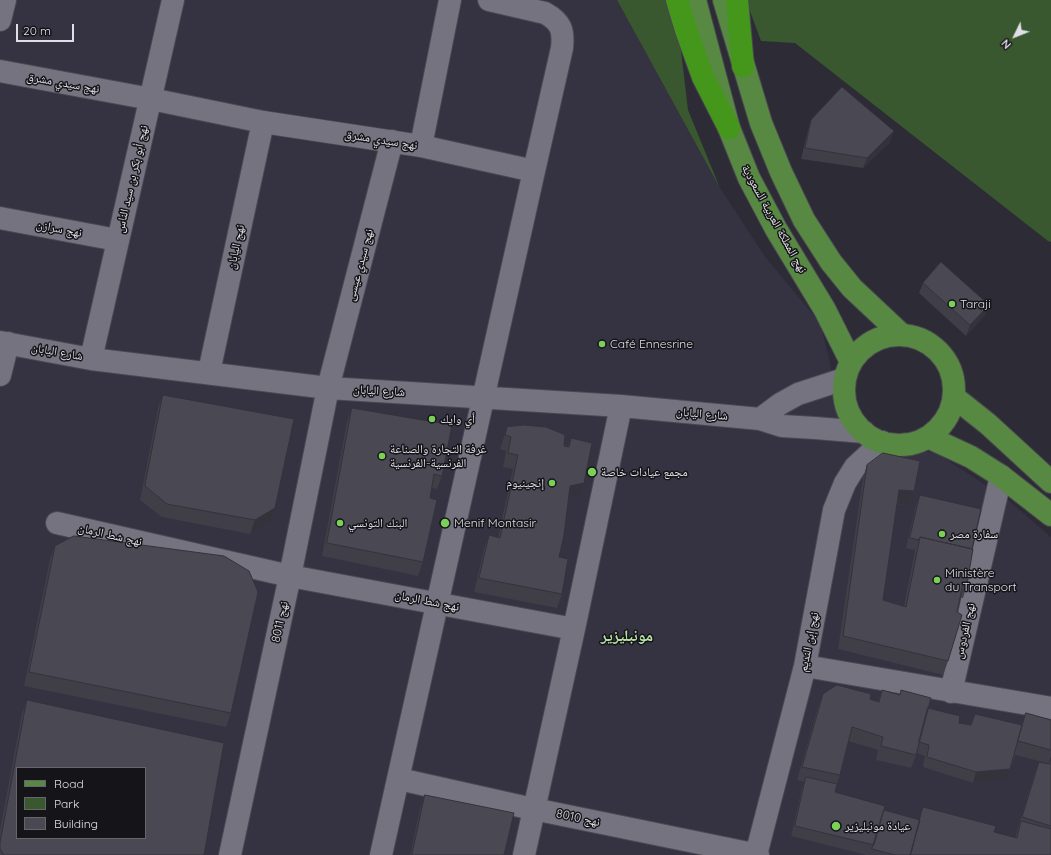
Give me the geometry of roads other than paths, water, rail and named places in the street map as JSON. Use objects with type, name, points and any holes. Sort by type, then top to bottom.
[{"type":"highway","points":[[677,0],[703,77],[729,128]]},
{"type":"highway","points":[[738,0],[743,66]]},
{"type":"main road","name":"نهج المملكة العربية السعودية","points":[[695,0],[729,128],[749,178],[776,229],[825,310],[848,371],[844,394],[847,408],[854,422],[873,437]]},
{"type":"main road","points":[[724,0],[761,123],[781,172],[804,220],[831,262],[852,288],[901,334]]},
{"type":"main road","points":[[848,371],[860,350],[872,341],[886,336],[901,334],[914,336],[927,342],[938,350],[946,360],[951,372],[954,384],[954,397],[950,413],[940,427],[928,437],[913,443],[898,445],[873,437]]},
{"type":"main road","points":[[954,397],[988,424],[1051,482]]},
{"type":"main road","points":[[928,437],[971,456],[1001,476],[1051,515]]},
{"type":"street","points":[[0,20],[5,0]]},
{"type":"street","name":"نهج أبو بكر بن سيد الناس","points":[[90,358],[173,0]]},
{"type":"street","points":[[421,146],[450,0]]},
{"type":"street","points":[[381,855],[563,36],[560,26],[554,18],[545,13],[489,0]]},
{"type":"street","name":"نهج سيدي مشرق","points":[[0,71],[151,99],[263,122],[421,146],[534,171]]},
{"type":"street","name":"نهج اليابان","points":[[209,372],[263,122]]},
{"type":"street","name":"نهج سيدي عيسى","points":[[328,388],[392,141]]},
{"type":"street","name":"نهج سرازن","points":[[0,218],[117,240]]},
{"type":"street","points":[[0,375],[4,343]]},
{"type":"street","name":"شارع اليابان","points":[[4,343],[90,358],[328,388],[621,406],[760,419],[782,426],[815,428],[873,437]]},
{"type":"street","points":[[760,419],[780,404],[798,394],[848,371]]},
{"type":"street","name":"نهج 8011","points":[[230,855],[290,576],[328,388]]},
{"type":"street","points":[[524,855],[621,406]]},
{"type":"street","name":"نهج إبن النديم","points":[[757,855],[805,666],[834,510],[845,483],[873,437]]},
{"type":"street","name":"نهج الفردوس","points":[[951,692],[1001,476]]},
{"type":"street","name":"نهج شط الرمان","points":[[57,523],[290,576],[574,629]]},
{"type":"street","points":[[805,666],[1051,708]]},
{"type":"street","name":"نهج 8010","points":[[399,779],[757,855]]},
{"type":"place","name":"Taraji","points":[[952,304]]},
{"type":"place","name":"Café Ennesrine","points":[[602,344]]},
{"type":"place","name":"أي وايك","points":[[432,419]]},
{"type":"place","name":"غرفة التجارة والصناعة الفرنسية-الفرنسية","points":[[382,456]]},
{"type":"place","name":"مجمع عيادات خاصة","points":[[592,472]]},
{"type":"place","name":"إنجينيوم","points":[[552,483]]},
{"type":"place","name":"البنك التونسي","points":[[340,523]]},
{"type":"place","name":"Menif Montasir","points":[[445,523]]},
{"type":"place","name":"سفارة مصر","points":[[942,534]]},
{"type":"place","name":"Ministère du Transport","points":[[937,580]]},
{"type":"place","name":"عيادة مونبليزير","points":[[836,826]]},
{"type":"district","name":"مونبليزير","points":[[627,636]]}]
